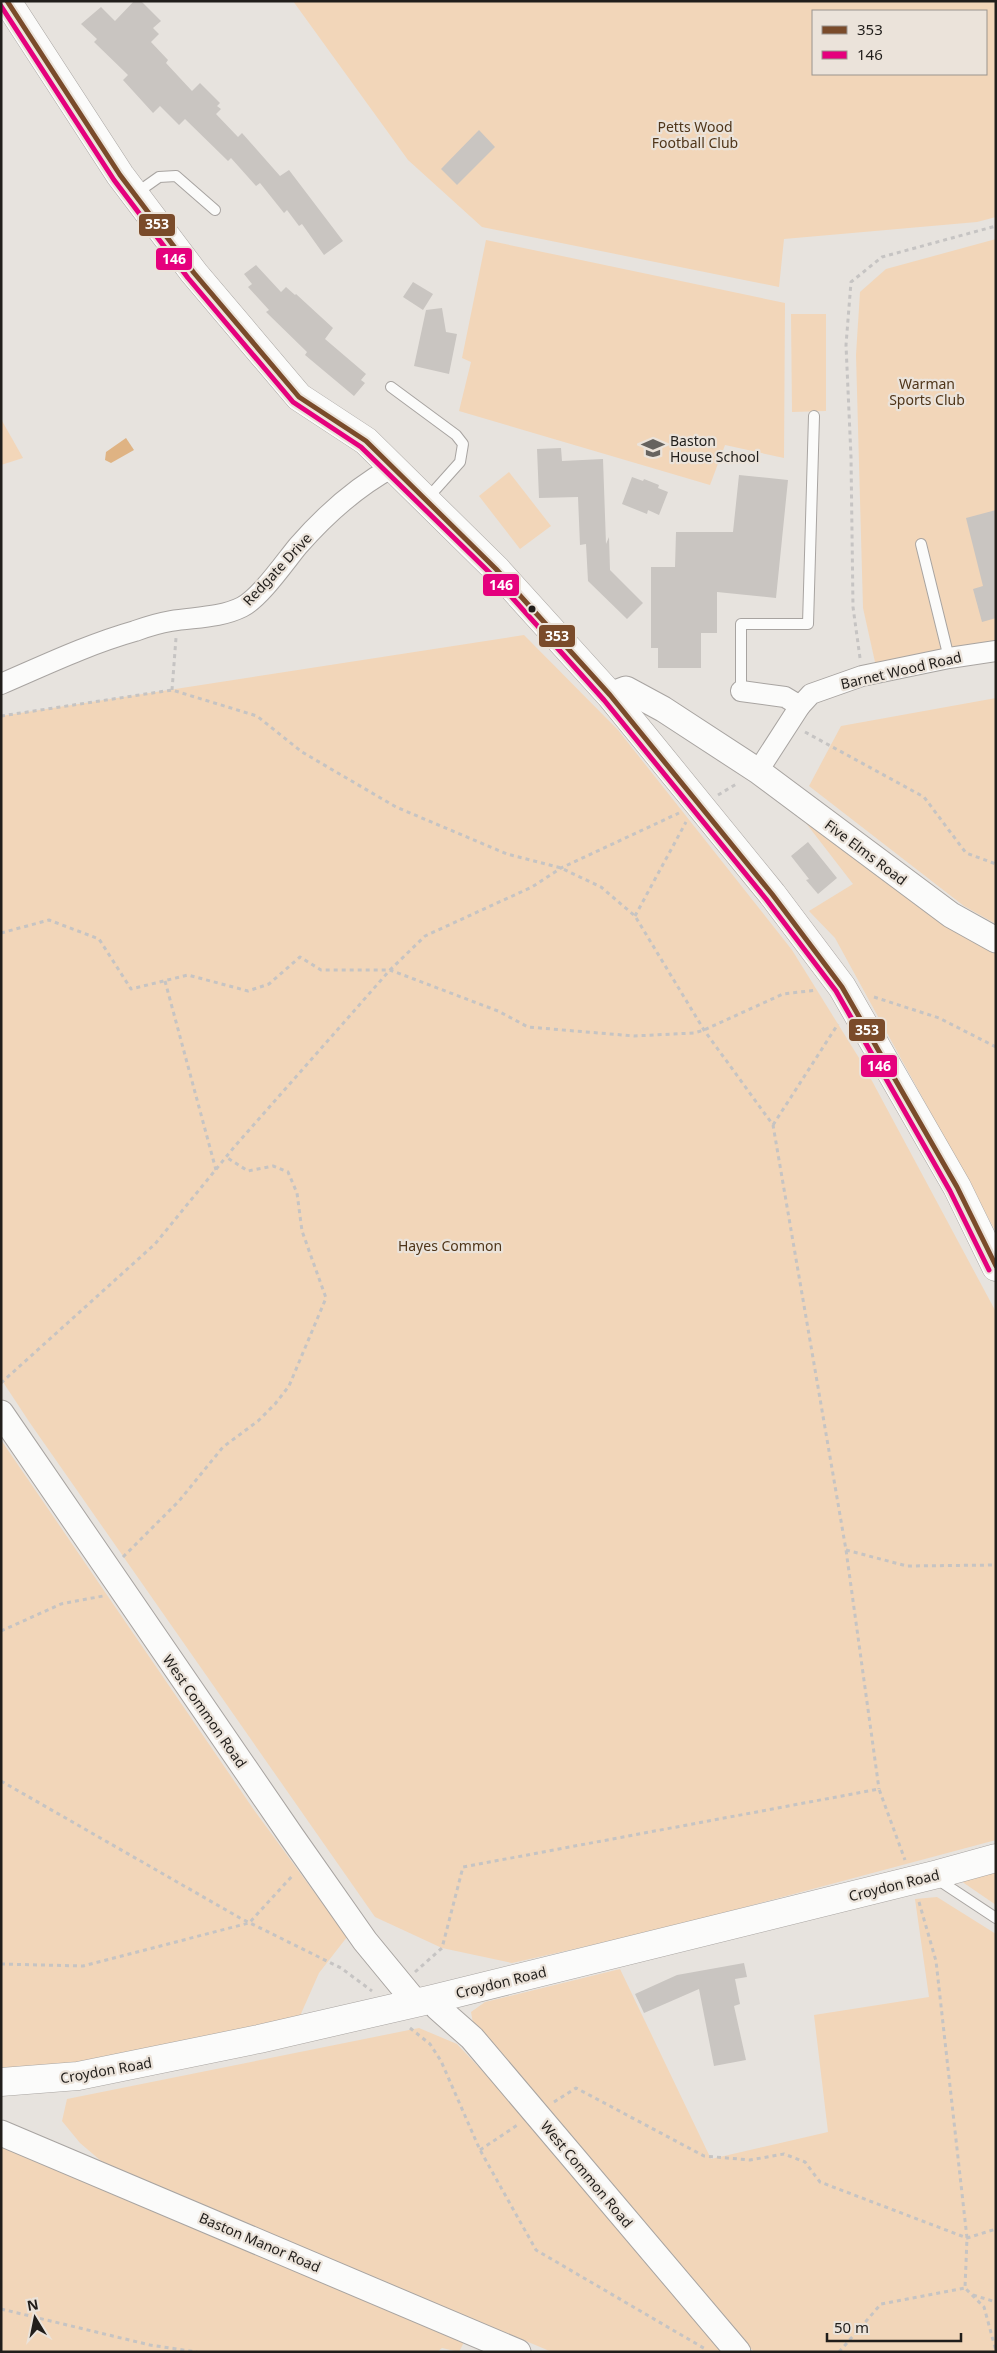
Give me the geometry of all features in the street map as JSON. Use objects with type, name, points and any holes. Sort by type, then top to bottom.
[{"type":"main road","points":[[6,1],[134,195],[194,274],[299,397],[366,441],[496,569],[610,695],[743,857],[847,995],[957,1187],[996,1267]]},
{"type":"main road","name":"Croydon Road","points":[[1,2082],[52,2080],[259,2039],[412,1998],[925,1877],[996,1858]]},
{"type":"street","name":"Redgate Drive","points":[[1,684],[64,657],[133,631],[177,620],[220,615],[243,607],[267,584],[299,545],[338,504],[370,480],[393,467]]},
{"type":"street","name":"Barnet Wood Road","points":[[758,771],[800,706],[811,694],[862,676],[949,658],[996,651]]},
{"type":"street","name":"Five Elms Road","points":[[610,695],[626,689],[663,709],[758,771],[951,915],[996,940]]},
{"type":"street","points":[[741,691],[785,697],[800,706]]},
{"type":"street","name":"West Common Road","points":[[1,1413],[108,1572],[366,1940],[412,1998],[438,2008],[472,2038],[738,2352]]},
{"type":"street","name":"Baston Manor Road","points":[[1,2133],[518,2352]]},
{"type":"lane","points":[[134,195],[159,178],[176,176],[214,210]]},
{"type":"lane","points":[[391,387],[456,434],[463,444],[460,462],[426,501]]},
{"type":"lane","points":[[741,691],[741,624],[808,624],[814,416]]},
{"type":"lane","points":[[921,544],[949,658]]},
{"type":"lane","points":[[925,1877],[943,1883],[996,1918]]},
{"type":"path","points":[[862,676],[853,608],[851,457],[846,345],[851,282],[882,257],[996,226]]},
{"type":"path","points":[[172,690],[177,620]]},
{"type":"path","points":[[1,716],[172,690],[257,716],[302,752],[396,808],[507,854],[561,868],[601,887],[635,916],[704,1030],[773,1125],[846,1550],[879,1789],[925,1877],[967,2238],[965,2288]]},
{"type":"path","points":[[789,723],[924,797],[966,853],[996,864]]},
{"type":"path","points":[[1,1383],[155,1244],[226,1157],[390,970],[425,936],[532,887],[561,868],[670,816]]},
{"type":"path","points":[[635,916],[688,817]]},
{"type":"path","points":[[1,933],[49,920],[99,939],[131,989],[188,975],[248,991],[269,984],[300,957],[321,970],[390,970],[498,1011],[528,1026],[634,1036],[694,1032],[704,1030],[783,994],[847,995],[939,1018],[996,1047]]},
{"type":"path","points":[[165,981],[216,1170]]},
{"type":"path","points":[[773,1125],[847,995]]},
{"type":"path","points":[[1,1631],[61,1604],[103,1597],[108,1572],[179,1501],[223,1447],[258,1421],[275,1404],[288,1386],[326,1298],[302,1231],[297,1193],[288,1172],[273,1166],[248,1171],[226,1157]]},
{"type":"path","points":[[846,1550],[908,1566],[996,1565]]},
{"type":"path","points":[[1,1782],[249,1923],[341,1968],[412,1998]]},
{"type":"path","points":[[710,2352],[536,2250],[480,2150],[441,2061],[430,2044],[410,2027],[412,1998],[442,1948],[463,1867],[879,1789]]},
{"type":"path","points":[[1,1964],[83,1966],[249,1923],[308,1859]]},
{"type":"path","points":[[480,2150],[576,2088],[704,2156],[750,2160],[784,2154],[805,2162],[820,2182],[967,2238],[996,2229]]},
{"type":"path","points":[[965,2288],[984,2307],[996,2351]]},
{"type":"path","points":[[839,2352],[881,2304],[965,2288]]},
{"type":"path","points":[[972,2294],[996,2302]]},
{"type":"path","points":[[1,2309],[150,2345],[197,2352]]},
{"type":"green space","name":"Petts Wood Football Club","points":[[293,1],[996,1],[996,217],[977,222],[784,239],[779,287],[482,227],[408,160]]},
{"type":"green space","name":"Warman Sports Club","points":[[996,239],[996,642],[877,671],[863,608],[856,355],[860,292],[886,269]]},
{"type":"green space","points":[[486,240],[785,303],[784,458],[725,445],[710,485],[459,411],[471,362],[462,358]]},
{"type":"green space","points":[[791,314],[826,314],[826,411],[792,412]]},
{"type":"green space","points":[[1,419],[23,458],[1,465]]},
{"type":"green space","points":[[509,472],[551,526],[520,549],[479,496]]},
{"type":"green space","name":"Hayes Common","points":[[524,635],[618,730],[792,950],[864,1066],[996,1312],[996,1840],[663,1929],[512,1963],[442,1948],[375,1917],[1,1379],[1,716]]},
{"type":"green space","points":[[996,698],[996,924],[964,906],[809,786],[841,726]]},
{"type":"green space","points":[[799,814],[974,942],[996,954],[996,1232],[835,938],[809,911],[853,884]]},
{"type":"green space","points":[[1,1440],[254,1810],[347,1937],[319,1973],[300,2016],[230,2034],[63,2065],[1,2069]]},
{"type":"green space","points":[[996,1871],[996,1905],[961,1881]]},
{"type":"green space","points":[[937,1897],[996,1934],[996,2352],[754,2352],[475,2034],[471,2012],[485,2002],[620,1969],[711,2159],[828,2132],[814,2015],[929,1997],[915,1899]]},
{"type":"green space","points":[[419,2028],[457,2044],[523,2114],[689,2313],[725,2352],[552,2352],[107,2166],[80,2143],[62,2121],[67,2099]]},
{"type":"green space","points":[[1,2145],[466,2338],[459,2352],[442,2348],[437,2352],[1,2352]]},
{"type":"shaded area","points":[[126,438],[134,450],[111,463],[105,460],[106,452]]},
{"type":"building","points":[[134,1],[141,1],[161,21],[153,28],[159,34],[151,42],[168,60],[166,63],[192,91],[200,83],[220,103],[217,106],[221,109],[216,114],[238,137],[242,133],[280,176],[289,170],[343,241],[324,255],[302,224],[299,226],[287,210],[284,213],[260,183],[256,186],[231,158],[228,161],[185,119],[179,125],[160,106],[153,113],[123,80],[128,75],[94,42],[97,39],[81,24],[101,7],[115,21]]},
{"type":"building","points":[[479,130],[495,147],[457,185],[441,169]]},
{"type":"building","points":[[256,265],[281,292],[286,287],[333,328],[325,339],[366,374],[361,380],[365,383],[354,396],[305,355],[307,352],[266,312],[269,310],[248,287],[252,284],[244,274]]},
{"type":"building","points":[[413,282],[433,294],[423,310],[403,297]]},
{"type":"building","points":[[442,308],[446,332],[457,334],[449,374],[414,366],[426,310]]},
{"type":"building","points":[[561,448],[562,461],[603,459],[606,544],[609,537],[610,570],[643,603],[627,619],[588,581],[586,544],[580,545],[578,497],[539,498],[537,449]]},
{"type":"building","points":[[739,475],[788,480],[776,598],[717,592],[717,633],[701,633],[701,668],[658,668],[658,648],[651,648],[651,567],[675,567],[676,532],[733,532]]},
{"type":"building","points":[[632,477],[659,485],[658,488],[668,492],[659,515],[648,510],[647,514],[622,504]]},
{"type":"building","points":[[996,510],[996,618],[982,622],[973,589],[983,586],[966,518]]},
{"type":"building","points":[[808,842],[837,878],[818,894],[806,880],[809,879],[791,856]]},
{"type":"building","points":[[744,1963],[747,1977],[735,1979],[740,2004],[734,2006],[746,2060],[714,2066],[699,1989],[644,2013],[635,1994],[677,1975]]},
{"type":"transit line","name":"353","points":[[7,1],[120,175],[194,273],[299,397],[366,441],[496,569],[610,695],[772,894],[842,987],[957,1187],[996,1266]]},
{"type":"transit line","name":"146","points":[[1,6],[114,180],[188,278],[293,402],[361,447],[491,574],[604,700],[766,899],[836,991],[950,1191],[989,1270]]},
{"type":"place","name":"Baston House School","points":[[653,448]]}]
